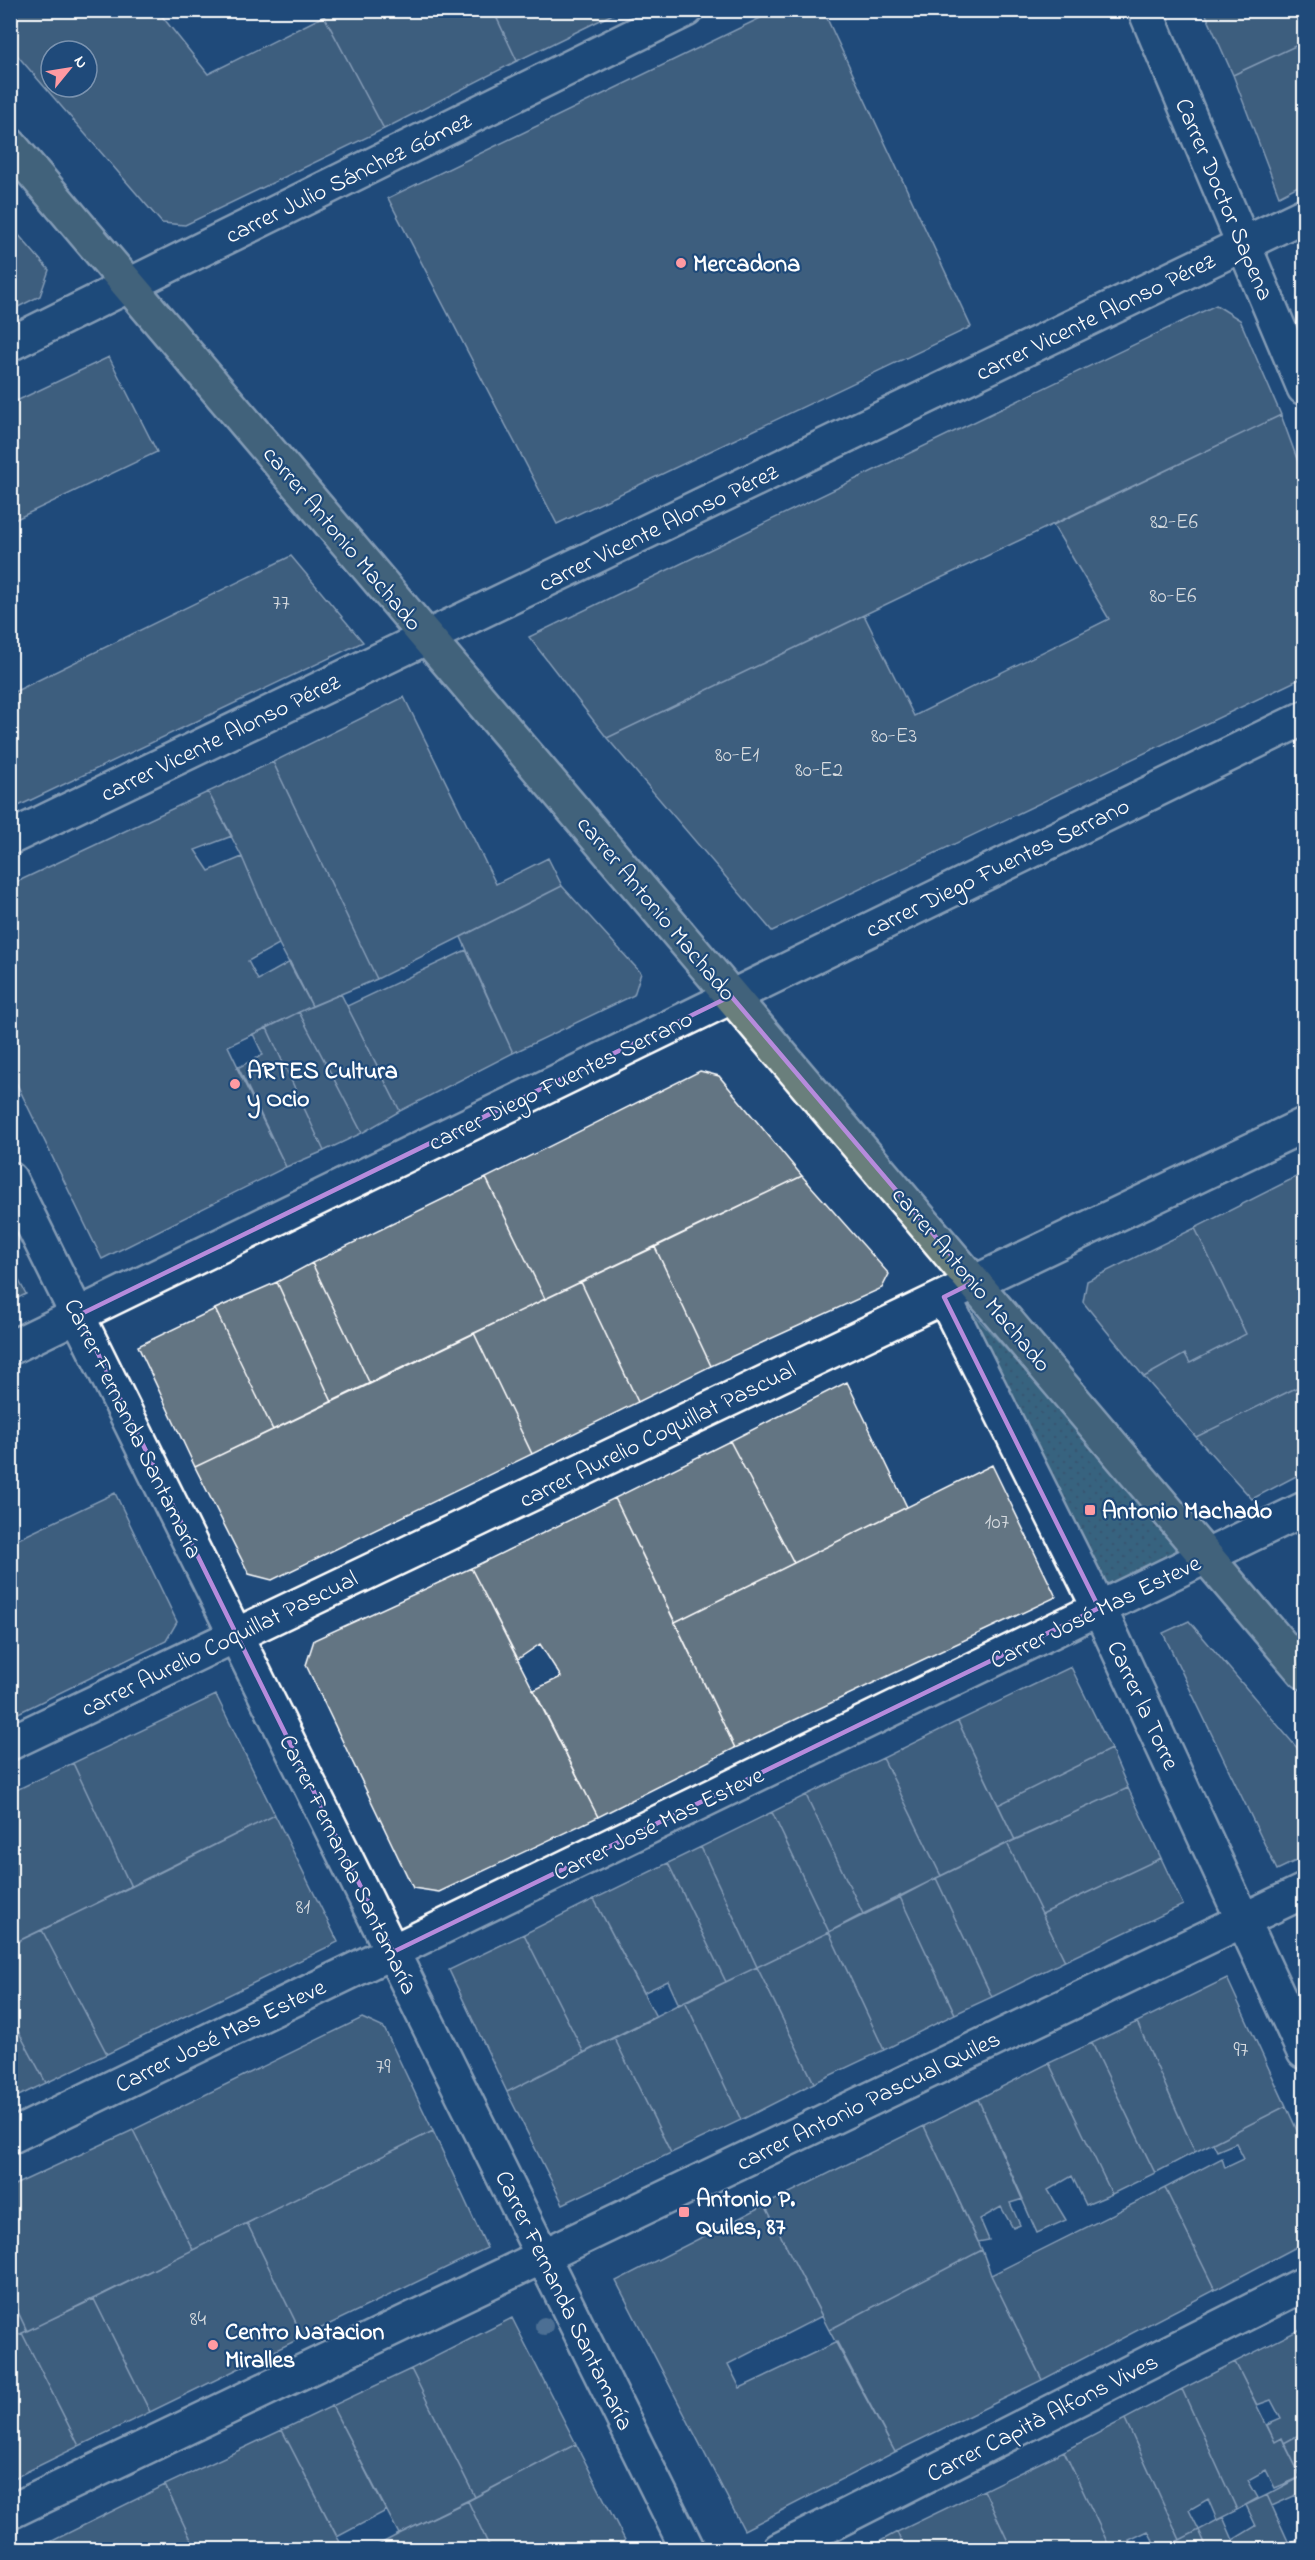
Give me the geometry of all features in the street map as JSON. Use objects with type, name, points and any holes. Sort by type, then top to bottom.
[{"type":"main road","name":"carrer Antonio Machado","points":[[10,145],[1305,1672]]},
{"type":"street","name":"carrer Julio Sánchez Gómez","points":[[10,344],[686,10]]},
{"type":"street","name":"Carrer Doctor Sapena","points":[[1145,10],[1305,388]]},
{"type":"street","name":"carrer Vicente Alonso Pérez","points":[[10,838],[1305,215]]},
{"type":"street","name":"carrer Diego Fuentes Serrano","points":[[10,1348],[1305,718]]},
{"type":"street","name":"carrer Aurelio Coquillat Pascual","points":[[10,1743],[1305,1125]]},
{"type":"street","name":"Carrer Fernanda Santamaría","points":[[10,1179],[688,2550]]},
{"type":"street","name":"Carrer la Torre","points":[[944,1297],[1100,1608],[1305,2052]]},
{"type":"street","name":"Carrer José Mas Esteve","points":[[10,2137],[1305,1509]]},
{"type":"street","name":"carrer Antonio Pascual Quiles","points":[[10,2512],[1305,1891]]},
{"type":"street","name":"Carrer Capità Alfons Vives","points":[[779,2550],[1305,2284]]},
{"type":"highlighted area","points":[[731,996],[974,1282],[944,1297],[1099,1608],[393,1952],[79,1315]]},
{"type":"green space","points":[[968,1308],[1193,1553],[1104,1596]]},
{"type":"building","points":[[10,10],[157,10],[208,74],[324,16],[384,129],[185,225],[162,223],[55,99],[99,99],[99,39],[39,39],[39,81],[10,47]]},
{"type":"building","points":[[321,10],[493,10],[517,61],[384,129]]},
{"type":"building","points":[[493,10],[621,10],[517,61]]},
{"type":"building","name":"Mercadona","points":[[777,10],[823,10],[971,327],[557,524],[388,198]]},
{"type":"building","points":[[1204,10],[1304,10],[1304,42],[1233,75]]},
{"type":"building","points":[[1304,42],[1304,183],[1279,196],[1233,75]]},
{"type":"building","points":[[10,225],[49,270],[40,296],[10,311]]},
{"type":"building","points":[[1216,305],[1240,320],[1281,415],[607,738],[529,637]]},
{"type":"building","points":[[109,357],[157,452],[10,522],[10,404]]},
{"type":"building","points":[[1281,415],[1304,478],[1304,677],[772,931],[607,738],[864,615],[914,716],[1109,619],[1053,525]]},
{"type":"building","points":[[291,556],[363,642],[10,810],[10,694]]},
{"type":"building","points":[[404,697],[496,884],[548,858],[562,886],[377,979],[273,762]]},
{"type":"building","points":[[273,762],[377,979],[312,1006],[279,944],[242,857],[208,792]]},
{"type":"building","points":[[208,792],[232,836],[195,850],[209,871],[242,857],[279,944],[248,961],[258,980],[290,962],[312,1006],[228,1046],[286,1167],[102,1259],[10,1070],[10,885]]},
{"type":"building","points":[[562,886],[641,973],[634,995],[513,1053],[461,937]]},
{"type":"building","points":[[466,950],[513,1053],[400,1111],[347,1006]]},
{"type":"building","points":[[341,994],[400,1111],[362,1133],[299,1012]]},
{"type":"building","points":[[299,1012],[362,1133],[324,1151],[267,1028]]},
{"type":"building","points":[[267,1028],[324,1151],[286,1167],[237,1068],[263,1055],[253,1034]]},
{"type":"building","points":[[700,1071],[719,1076],[802,1176],[545,1299],[486,1178]]},
{"type":"building","points":[[1304,1173],[1304,1384],[1196,1437],[1144,1377],[1185,1354],[1190,1363],[1246,1334],[1195,1228]]},
{"type":"building","points":[[802,1176],[889,1274],[882,1288],[711,1366],[655,1247]]},
{"type":"building","points":[[486,1178],[545,1299],[370,1384],[312,1263]]},
{"type":"building","points":[[1195,1228],[1246,1334],[1190,1363],[1185,1354],[1144,1377],[1083,1302],[1087,1281]]},
{"type":"building","points":[[655,1247],[711,1366],[638,1402],[581,1282]]},
{"type":"building","points":[[312,1263],[370,1384],[332,1402],[277,1282]]},
{"type":"building","points":[[10,1264],[26,1294],[10,1302]]},
{"type":"building","points":[[277,1282],[332,1402],[273,1430],[215,1309]]},
{"type":"building","points":[[581,1282],[638,1402],[532,1454],[474,1333]]},
{"type":"building","points":[[215,1309],[273,1430],[195,1467],[138,1346]]},
{"type":"building","points":[[474,1333],[532,1454],[272,1580],[249,1574],[195,1467]]},
{"type":"building","points":[[847,1382],[907,1507],[794,1563],[730,1441]]},
{"type":"building","points":[[1304,1384],[1304,1472],[1252,1499],[1196,1437]]},
{"type":"building","points":[[730,1441],[794,1563],[675,1622],[615,1498]]},
{"type":"building","points":[[992,1465],[1056,1597],[735,1748],[675,1622]]},
{"type":"building","points":[[115,1493],[177,1622],[166,1641],[10,1717],[10,1543]]},
{"type":"building","points":[[615,1498],[735,1748],[598,1817],[534,1690],[561,1677],[540,1644],[518,1659],[471,1568]]},
{"type":"building","points":[[471,1568],[598,1817],[439,1892],[413,1888],[306,1665],[314,1640]]},
{"type":"building","points":[[1189,1621],[1304,1756],[1304,1857],[1277,1870],[1163,1633]]},
{"type":"building","points":[[1071,1667],[1111,1749],[998,1805],[958,1721]]},
{"type":"building","points":[[216,1695],[275,1815],[131,1887],[73,1763]]},
{"type":"building","points":[[958,1721],[1015,1840],[941,1876],[883,1758]]},
{"type":"building","points":[[1111,1749],[1128,1788],[1015,1840],[998,1805]]},
{"type":"building","points":[[883,1758],[941,1876],[863,1914],[806,1795]]},
{"type":"building","points":[[73,1763],[131,1887],[10,1945],[10,1793]]},
{"type":"building","points":[[1128,1788],[1161,1858],[1042,1914],[1007,1843]]},
{"type":"building","points":[[806,1795],[863,1914],[829,1932],[772,1812]]},
{"type":"building","points":[[772,1812],[829,1932],[757,1967],[701,1847]]},
{"type":"building","points":[[275,1815],[338,1942],[107,2054],[42,1930]]},
{"type":"building","points":[[1007,1843],[1065,1961],[992,1997],[936,1878]]},
{"type":"building","points":[[701,1847],[757,1967],[726,1982],[668,1863]]},
{"type":"building","points":[[1161,1858],[1183,1905],[1065,1961],[1042,1914]]},
{"type":"building","points":[[668,1863],[726,1982],[679,2005],[668,1981],[643,1993],[594,1899]]},
{"type":"building","points":[[936,1878],[992,1997],[955,2014],[900,1897]]},
{"type":"building","points":[[900,1897],[955,2014],[884,2050],[829,1932]]},
{"type":"building","points":[[594,1899],[656,2017],[584,2053],[524,1934]]},
{"type":"building","points":[[42,1930],[107,2054],[46,2083],[10,2016],[10,1945]]},
{"type":"building","points":[[829,1932],[884,2050],[814,2083],[757,1967]]},
{"type":"building","points":[[524,1934],[584,2053],[507,2092],[449,1970]]},
{"type":"building","points":[[757,1967],[814,2083],[741,2120],[685,2001]]},
{"type":"building","points":[[1227,1978],[1286,2106],[1195,2152],[1137,2022]]},
{"type":"building","points":[[685,2001],[741,2120],[671,2153],[614,2037]]},
{"type":"building","points":[[10,2016],[46,2083],[10,2100]]},
{"type":"building","points":[[362,2018],[384,2028],[433,2131],[193,2250],[133,2130]]},
{"type":"building","points":[[1137,2022],[1195,2152],[1155,2173],[1092,2043]]},
{"type":"building","points":[[614,2037],[671,2153],[563,2204],[507,2092]]},
{"type":"building","points":[[1092,2043],[1155,2173],[1112,2194],[1049,2063]]},
{"type":"building","points":[[1049,2063],[1112,2194],[1086,2205],[1072,2176],[1048,2190],[1066,2220],[1037,2233],[978,2099]]},
{"type":"building","points":[[978,2099],[1023,2199],[1010,2203],[1020,2225],[1013,2228],[1001,2207],[980,2219],[989,2240],[978,2242],[924,2126]]},
{"type":"building","points":[[1286,2106],[1304,2146],[1304,2243],[1215,2290],[1165,2188],[1222,2158],[1225,2168],[1244,2159],[1236,2143],[1217,2151],[1213,2143]]},
{"type":"building","points":[[924,2126],[982,2250],[829,2330],[765,2205]]},
{"type":"building","points":[[133,2130],[193,2250],[27,2331],[10,2295],[10,2187]]},
{"type":"building","points":[[433,2131],[487,2248],[303,2337],[247,2223]]},
{"type":"building","points":[[1165,2188],[1215,2290],[1042,2380],[991,2275]]},
{"type":"building","points":[[765,2205],[822,2316],[728,2364],[740,2388],[837,2342],[895,2452],[744,2530],[616,2281]]},
{"type":"building","points":[[247,2223],[303,2337],[150,2412],[94,2299]]},
{"type":"building","points":[[982,2250],[991,2275],[1042,2380],[895,2452],[829,2330]]},
{"type":"building","points":[[10,2295],[27,2331],[10,2339]]},
{"type":"building","points":[[94,2299],[150,2412],[79,2446],[22,2333]]},
{"type":"building","points":[[512,2318],[576,2444],[475,2497],[411,2369]]},
{"type":"building","points":[[1303,2328],[1304,2432],[1284,2443],[1282,2438],[1275,2442],[1267,2425],[1281,2419],[1271,2400],[1257,2405],[1235,2362]]},
{"type":"building","points":[[22,2333],[79,2446],[10,2480],[10,2339]]},
{"type":"building","points":[[1235,2362],[1275,2442],[1282,2438],[1301,2477],[1275,2488],[1266,2470],[1248,2480],[1258,2498],[1237,2510],[1182,2389]]},
{"type":"building","points":[[411,2369],[475,2497],[399,2534],[332,2406]]},
{"type":"building","points":[[1182,2389],[1237,2510],[1217,2520],[1208,2499],[1189,2510],[1199,2530],[1180,2540],[1125,2419]]},
{"type":"building","points":[[332,2406],[386,2511],[337,2537],[282,2430]]},
{"type":"building","points":[[1125,2419],[1180,2540],[1161,2550],[1158,2550],[1148,2531],[1129,2540],[1134,2550],[1111,2550],[1064,2451]]},
{"type":"building","points":[[282,2430],[344,2550],[196,2550],[165,2485]]},
{"type":"building","points":[[1304,2432],[1304,2475],[1301,2477],[1284,2443]]},
{"type":"building","points":[[576,2444],[630,2550],[491,2550],[468,2501]]},
{"type":"building","points":[[1064,2451],[1111,2550],[1012,2550],[984,2490]]},
{"type":"building","points":[[1301,2477],[1304,2485],[1304,2516],[1296,2495],[1272,2506],[1267,2495]]},
{"type":"building","points":[[165,2485],[196,2550],[34,2550]]},
{"type":"building","points":[[984,2490],[1012,2550],[905,2550],[897,2532]]},
{"type":"building","points":[[1267,2495],[1292,2550],[1208,2550],[1199,2530],[1223,2517],[1233,2540],[1256,2526],[1246,2505]]},
{"type":"building","points":[[468,2501],[491,2550],[369,2550],[399,2534]]},
{"type":"building","points":[[1199,2530],[1208,2550],[1164,2550],[1164,2548]]},
{"type":"building","points":[[897,2532],[905,2550],[864,2550]]},
{"type":"building","points":[[1304,2536],[1304,2550],[1292,2550],[1289,2544]]},
{"type":"place","name":"Mercadona","points":[[681,263]]},
{"type":"place","name":"ARTES Cultura y Ocio","points":[[235,1084]]},
{"type":"place","name":"Antonio Machado","points":[[1090,1510]]},
{"type":"place","name":"Antonio P. Quiles, 87","points":[[684,2212]]},
{"type":"place","name":"Centro Natacion Miralles","points":[[213,2345]]}]
